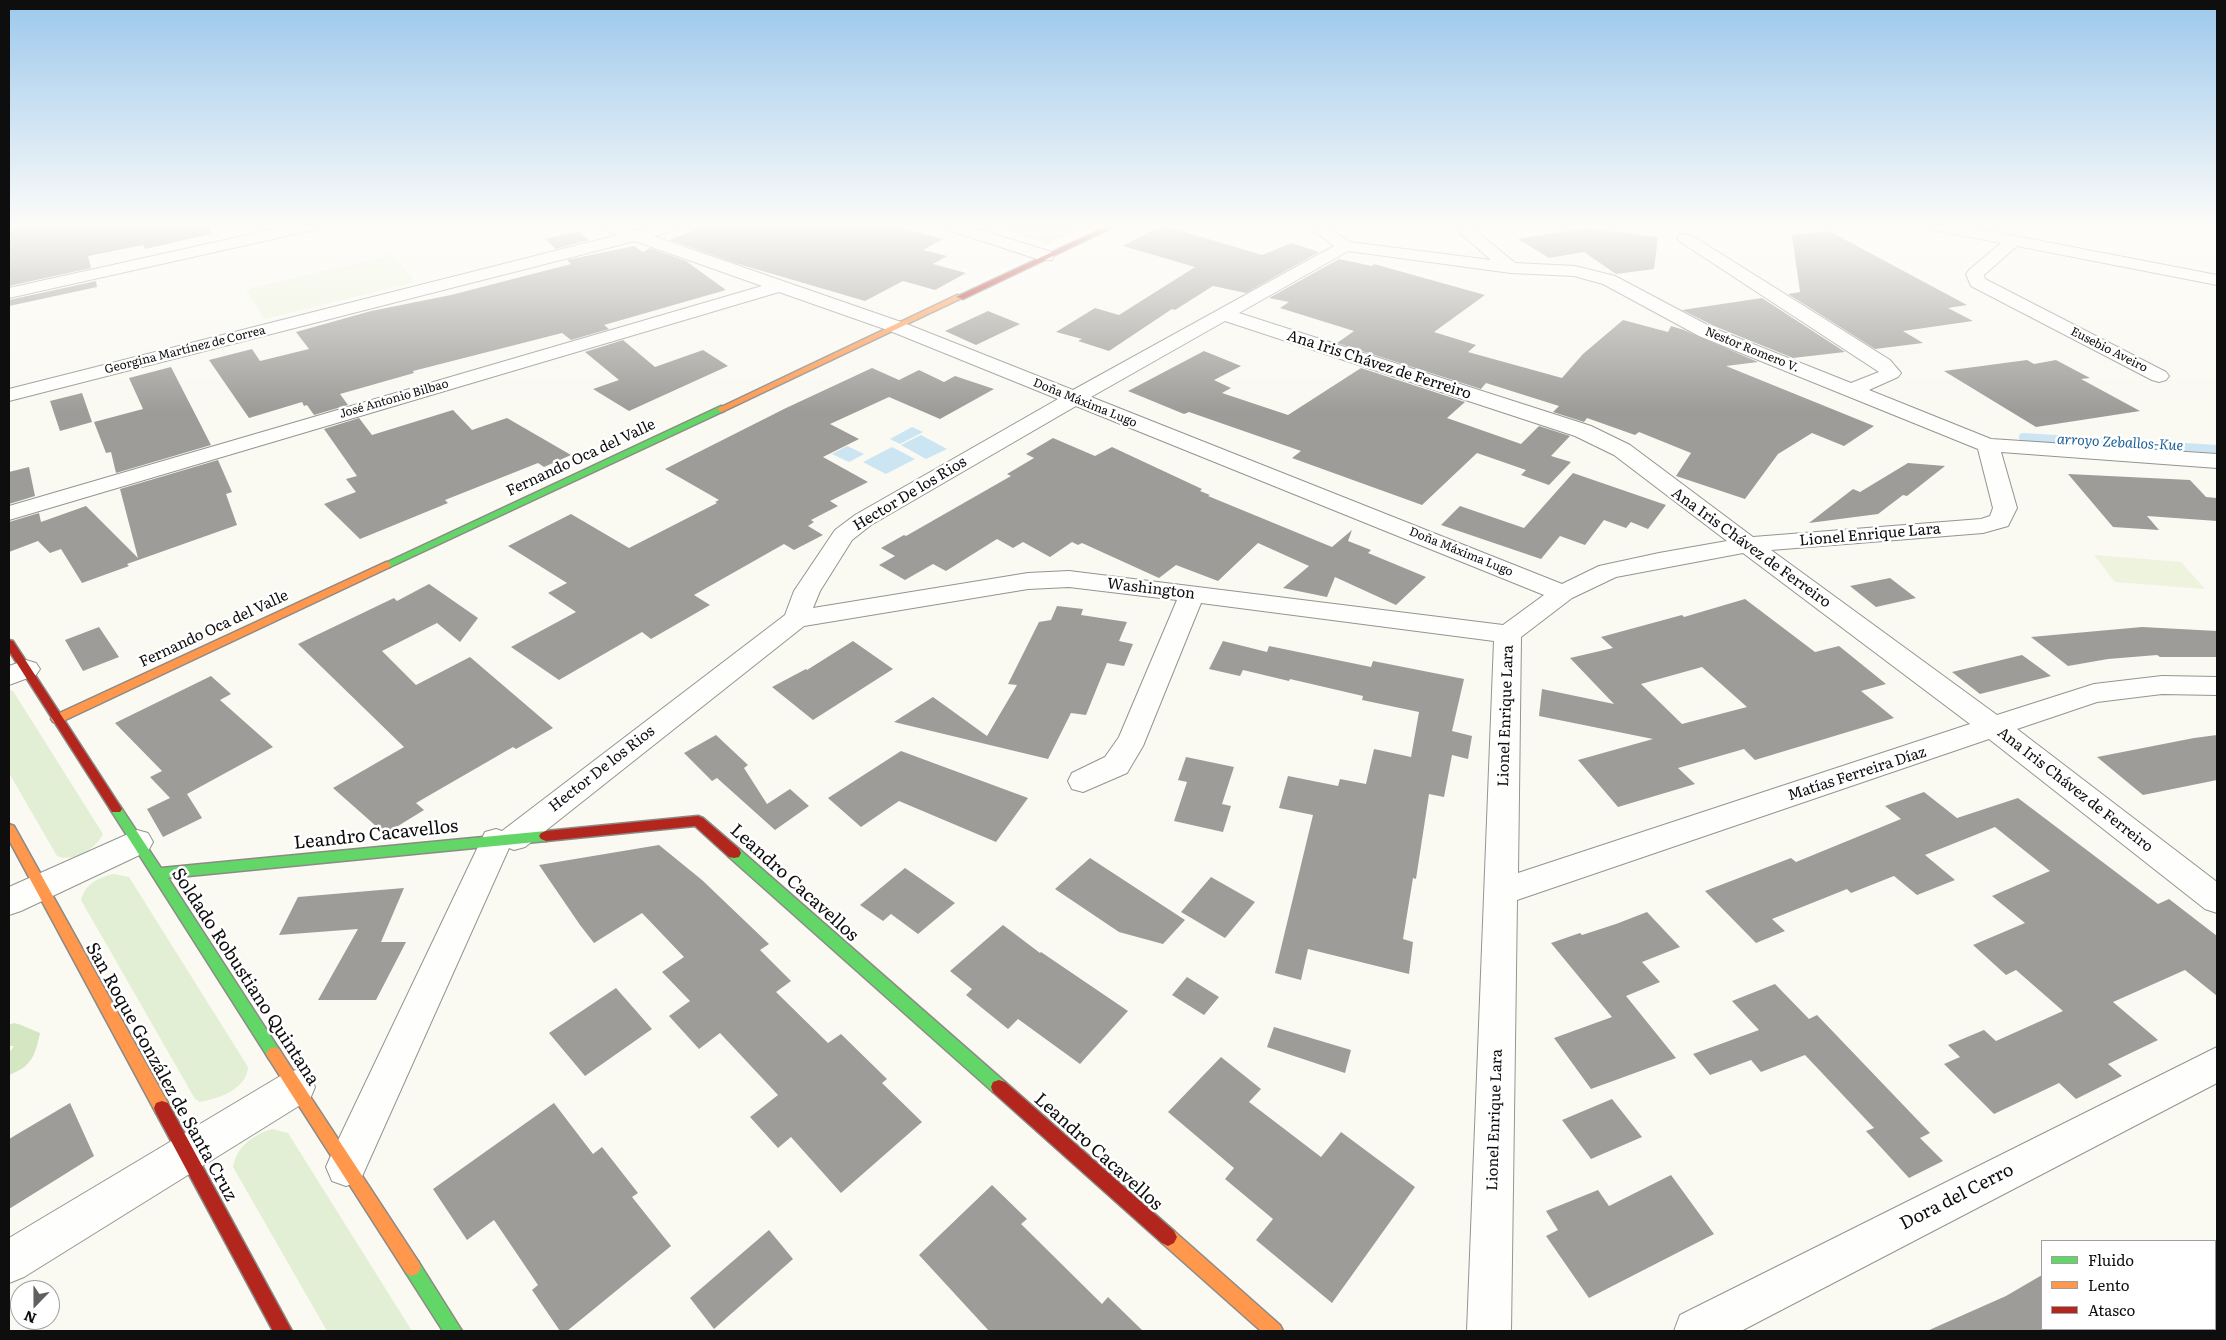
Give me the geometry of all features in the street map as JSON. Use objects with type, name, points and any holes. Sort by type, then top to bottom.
[{"type":"street","points":[[9,293],[38,287]]},
{"type":"street","name":"Georgina Martínez de Correa","points":[[9,395],[435,287]]},
{"type":"street","name":"José Antonio Bilbao","points":[[9,513],[778,287]]},
{"type":"street","name":"Doña Máxima Lugo","points":[[782,287],[897,327],[1563,593]]},
{"type":"street","name":"Fernando Oca del Valle","points":[[57,719],[982,287]]},
{"type":"street","name":"Hector De los Rios","points":[[346,1167],[505,839],[796,619],[807,591],[843,535],[863,520],[1272,287]]},
{"type":"street","name":"Nestor Romero V.","points":[[1620,287],[1706,332],[1988,445],[2217,461]]},
{"type":"street","points":[[1761,287],[1883,364],[1891,372],[1881,379],[1850,390]]},
{"type":"street","name":"Eusebio Aveiro","points":[[1986,287],[2159,376]]},
{"type":"street","name":"Ana Iris Chávez de Ferreiro","points":[[1222,314],[1583,431],[1622,450],[1656,478],[1995,728],[2217,900]]},
{"type":"street","name":"Lionel Enrique Lara","points":[[1489,1331],[1508,634],[1563,593],[1608,571],[1659,560],[1748,545],[1983,526],[2000,521],[2005,508],[1988,445]]},
{"type":"street","name":"Washington","points":[[796,619],[1028,582],[1069,578],[1508,634]]},
{"type":"street","points":[[1083,781],[1116,765],[1133,739],[1192,595]]},
{"type":"street","name":"Soldado Robustiano Quintana","points":[[9,643],[17,672],[57,719],[453,1331]]},
{"type":"street","name":"Matías Ferreira Díaz","points":[[1501,892],[1995,728],[2094,693],[2162,685],[2217,686]]},
{"type":"street","name":"Leandro Cacavellos","points":[[158,874],[698,821],[1274,1331]]},
{"type":"street","name":"San Roque González de Santa Cruz","points":[[9,829],[283,1331]]},
{"type":"street","points":[[9,902],[137,842]]},
{"type":"street","name":"Dora del Cerro","points":[[1696,1331],[2217,1064]]},
{"type":"street","points":[[9,1262],[296,1087]]},
{"type":"green space","points":[[257,287],[397,287],[264,319],[246,289]]},
{"type":"green space","points":[[2094,555],[2181,562],[2205,589],[2115,582]]},
{"type":"green space","points":[[9,690],[13,691],[103,834],[95,845],[77,856],[63,858],[57,856],[9,773]]},
{"type":"green space","points":[[114,874],[129,877],[248,1067],[243,1081],[230,1092],[207,1101],[200,1102],[195,1099],[81,900],[83,894],[93,882]]},
{"type":"green space","points":[[14,1023],[40,1033],[34,1054],[28,1064],[9,1075],[9,1053],[14,1046],[9,1046],[9,1025]]},
{"type":"green space","points":[[272,1129],[288,1133],[412,1331],[327,1331],[233,1167],[238,1153],[247,1142]]},
{"type":"water","points":[[912,427],[923,432],[900,444],[890,439]]},
{"type":"water","points":[[921,435],[947,449],[926,459],[901,445]]},
{"type":"water","points":[[847,446],[864,454],[849,462],[832,454]]},
{"type":"water","points":[[892,447],[915,459],[886,474],[863,462]]},
{"type":"building","points":[[71,287],[97,287],[9,306],[9,300]]},
{"type":"building","points":[[484,287],[721,287],[726,290],[604,325],[609,329],[571,340],[562,333],[413,371],[414,373],[340,394],[348,405],[314,415],[307,405],[304,406],[302,402],[249,418],[209,360],[252,349],[260,361],[309,349],[296,332],[371,311]]},
{"type":"building","points":[[816,287],[892,287],[865,301]]},
{"type":"building","points":[[923,287],[941,287],[935,290]]},
{"type":"building","points":[[1164,287],[1212,287],[1175,310],[1172,309],[1109,351],[1078,341],[1082,339],[1056,332],[1095,308],[1119,315]]},
{"type":"building","points":[[1216,287],[1258,287],[1246,293]]},
{"type":"building","points":[[1290,287],[1455,287],[1485,295],[1434,332],[1476,345],[1468,352],[1562,378],[1583,354],[1623,320],[1668,332],[1671,326],[1758,362],[1726,366],[1874,426],[1844,446],[1812,433],[1778,454],[1745,499],[1676,476],[1691,453],[1639,432],[1635,435],[1587,418],[1584,422],[1553,412],[1559,406],[1486,383],[1481,389],[1337,343],[1354,331],[1280,308],[1289,302],[1269,298]]},
{"type":"building","points":[[1799,287],[1933,287],[1967,305],[1948,308],[1973,321],[1903,331],[1923,343],[1875,349],[1788,294],[1800,292]]},
{"type":"building","points":[[1762,298],[1845,352],[1793,358],[1714,326],[1682,310]]},
{"type":"building","points":[[988,311],[1020,324],[976,345],[945,331]]},
{"type":"building","points":[[623,340],[655,367],[703,350],[728,366],[629,411],[593,389],[619,380],[585,352]]},
{"type":"building","points":[[1204,351],[1241,366],[1214,380],[1231,388],[1222,393],[1288,415],[1361,368],[1465,402],[1447,418],[1521,444],[1539,426],[1570,436],[1551,456],[1571,462],[1549,485],[1521,475],[1526,470],[1477,453],[1422,505],[1292,458],[1301,451],[1189,412],[1184,414],[1128,391]]},
{"type":"building","points":[[2027,360],[2034,364],[2056,360],[2090,378],[2081,379],[2140,411],[2036,427],[1944,371]]},
{"type":"building","points":[[171,367],[211,445],[116,473],[111,452],[106,453],[94,422],[143,409],[129,378]]},
{"type":"building","points":[[872,368],[899,380],[919,370],[944,382],[955,376],[994,389],[940,419],[889,397],[830,424],[859,439],[823,457],[868,482],[830,501],[838,506],[811,520],[814,522],[808,526],[823,535],[794,550],[784,544],[694,595],[710,605],[651,639],[642,632],[559,680],[511,647],[576,612],[548,593],[567,583],[508,546],[571,514],[629,548],[717,503],[715,502],[719,500],[665,469],[786,408]]},
{"type":"building","points":[[82,393],[92,422],[60,431],[50,401]]},
{"type":"building","points":[[453,410],[472,430],[507,418],[571,455],[544,467],[538,463],[445,500],[448,503],[360,539],[324,504],[356,492],[346,479],[357,476],[324,429],[359,418],[372,435]]},
{"type":"building","points":[[1053,438],[1095,456],[1112,447],[1202,489],[1200,491],[1210,495],[1208,496],[1332,547],[1352,530],[1348,541],[1371,550],[1368,553],[1426,577],[1396,605],[1335,577],[1327,597],[1283,588],[1309,566],[1258,543],[1218,581],[1176,565],[1159,578],[1082,543],[1078,545],[1072,542],[1050,557],[1023,542],[1013,548],[997,539],[946,571],[933,564],[905,580],[879,565],[895,556],[881,548],[904,535],[906,536],[1011,476],[1007,474],[1034,458],[1026,454]]},
{"type":"building","points":[[218,460],[232,492],[226,494],[237,525],[127,564],[129,566],[82,583],[61,549],[50,553],[38,541],[9,552],[9,522],[39,513],[41,522],[86,506],[138,558],[120,489]]},
{"type":"building","points":[[1908,463],[1945,466],[1907,496],[1903,495],[1878,514],[1809,523],[1853,489],[1860,492]]},
{"type":"building","points":[[29,467],[35,496],[9,504],[9,472]]},
{"type":"building","points":[[1573,473],[1666,505],[1648,529],[1631,522],[1626,528],[1604,520],[1585,545],[1560,536],[1541,559],[1441,525],[1460,506],[1524,528]]},
{"type":"building","points":[[2068,474],[2190,480],[2206,497],[2217,498],[2217,521],[2147,516],[2159,530],[2113,527]]},
{"type":"building","points":[[1890,578],[1916,598],[1876,607],[1850,586]]},
{"type":"building","points":[[429,584],[478,618],[460,642],[437,623],[382,651],[416,685],[470,657],[553,728],[516,749],[513,747],[416,803],[424,810],[385,834],[333,788],[404,747],[298,644],[394,598],[397,601]]},
{"type":"building","points":[[1745,599],[1815,652],[1839,646],[1886,684],[1861,691],[1894,718],[1755,760],[1744,749],[1678,768],[1695,784],[1618,807],[1578,760],[1653,739],[1539,716],[1542,689],[1614,704],[1570,658],[1613,648],[1601,637],[1682,615],[1684,617]],"holes":[[[1702,667],[1747,707],[1682,724],[1641,684]]]},
{"type":"building","points":[[1057,606],[1083,609],[1081,615],[1127,622],[1119,641],[1133,644],[1124,666],[1107,663],[1086,715],[1071,713],[1048,759],[894,722],[933,697],[987,736],[1017,685],[1008,684],[1039,622],[1051,620]]},
{"type":"building","points":[[99,627],[119,657],[83,671],[65,640]]},
{"type":"building","points":[[2142,627],[2217,631],[2217,657],[2160,657],[2157,655],[2108,659],[2068,666],[2031,637]]},
{"type":"building","points":[[853,641],[893,669],[813,720],[772,687],[807,670]]},
{"type":"building","points":[[1223,641],[1267,652],[1269,646],[1371,667],[1373,661],[1464,679],[1452,731],[1472,736],[1468,759],[1452,755],[1444,797],[1429,794],[1416,879],[1413,878],[1403,939],[1413,942],[1409,974],[1308,949],[1301,980],[1275,973],[1313,815],[1279,808],[1288,776],[1338,786],[1340,779],[1366,784],[1374,749],[1411,757],[1419,712],[1362,700],[1363,696],[1290,679],[1289,681],[1243,670],[1240,676],[1209,669]]},
{"type":"building","points":[[2022,655],[2051,676],[1980,694],[1952,672]]},
{"type":"building","points":[[211,676],[231,694],[220,700],[273,747],[187,794],[202,818],[163,837],[147,809],[170,798],[150,777],[162,771],[115,723]]},
{"type":"building","points":[[716,735],[748,765],[744,768],[767,804],[790,789],[809,806],[775,830],[717,778],[712,781],[684,753]]},
{"type":"building","points":[[2217,735],[2217,780],[2143,795],[2097,757],[2194,738]]},
{"type":"building","points":[[901,751],[1028,798],[996,842],[899,801],[861,827],[828,798]]},
{"type":"building","points":[[1186,757],[1234,767],[1222,804],[1231,806],[1223,832],[1174,821],[1187,782],[1178,780]]},
{"type":"building","points":[[1924,792],[1957,818],[2018,798],[2158,904],[2169,899],[2217,936],[2217,996],[2185,970],[2113,1002],[2158,1040],[2108,1064],[2122,1076],[2076,1099],[2059,1083],[1994,1114],[1944,1064],[1960,1057],[1948,1045],[1984,1030],[1996,1041],[2063,1011],[2016,970],[2006,975],[1973,945],[2025,923],[1992,896],[2050,871],[1995,827],[1925,855],[1955,880],[1917,895],[1894,876],[1851,893],[1847,889],[1772,919],[1785,931],[1756,943],[1705,891],[1791,858],[1796,862],[1901,819],[1885,806]]},
{"type":"building","points":[[659,845],[702,880],[769,944],[760,950],[791,981],[776,992],[828,1043],[841,1034],[887,1079],[882,1083],[922,1122],[841,1193],[791,1137],[778,1148],[750,1117],[778,1095],[720,1033],[699,1049],[669,1016],[690,1001],[662,972],[684,957],[642,913],[594,943],[539,865]]},
{"type":"building","points":[[1090,858],[1185,920],[1163,944],[1119,932],[1055,889]]},
{"type":"building","points":[[905,868],[955,903],[918,934],[891,914],[883,921],[860,905]]},
{"type":"building","points":[[1211,877],[1255,902],[1225,938],[1181,912]]},
{"type":"building","points":[[404,888],[381,942],[406,942],[376,1000],[318,1000],[358,929],[279,935],[298,897]]},
{"type":"building","points":[[1647,912],[1680,947],[1642,962],[1660,982],[1626,996],[1676,1058],[1591,1089],[1554,1038],[1612,1017],[1551,943],[1580,933],[1582,935]]},
{"type":"building","points":[[1003,925],[1040,953],[1128,1011],[1080,1064],[1018,1019],[1008,1029],[966,995],[972,989],[950,971]]},
{"type":"building","points":[[1187,977],[1219,997],[1204,1015],[1172,995]]},
{"type":"building","points":[[1775,984],[1809,1019],[1817,1015],[1930,1133],[1920,1138],[1943,1161],[1909,1178],[1866,1131],[1874,1128],[1805,1055],[1761,1072],[1751,1060],[1710,1075],[1693,1054],[1759,1030],[1732,1001]]},
{"type":"building","points":[[616,988],[652,1029],[585,1076],[549,1033]]},
{"type":"building","points":[[1274,1027],[1351,1050],[1345,1073],[1267,1047]]},
{"type":"building","points":[[1221,1057],[1261,1089],[1249,1102],[1321,1157],[1341,1132],[1415,1187],[1332,1303],[1256,1240],[1273,1219],[1225,1179],[1234,1168],[1168,1112]]},
{"type":"building","points":[[1612,1099],[1642,1137],[1591,1159],[1562,1120]]},
{"type":"building","points":[[70,1103],[94,1156],[9,1209],[9,1139]]},
{"type":"building","points":[[554,1103],[593,1154],[602,1147],[638,1193],[632,1197],[671,1246],[567,1331],[560,1331],[532,1290],[538,1285],[494,1220],[467,1240],[433,1189]]},
{"type":"building","points":[[1671,1175],[1714,1234],[1589,1298],[1546,1236],[1558,1230],[1546,1211],[1598,1190],[1609,1206]]},
{"type":"building","points":[[992,1185],[1027,1219],[1021,1224],[1102,1304],[1108,1297],[1143,1331],[989,1331],[919,1255]]},
{"type":"building","points":[[769,1230],[793,1259],[714,1329],[690,1298]]},
{"type":"building","points":[[2041,1276],[2042,1331],[1927,1331],[2006,1296]]},
{"type":"waterway","name":"arroyo Zeballos-Kue","points":[[2023,437],[2217,449]]},
{"type":"traffic: fast","points":[[386,565],[721,409]]},
{"type":"traffic: fast","points":[[116,809],[274,1054]]},
{"type":"traffic: fast","points":[[158,874],[546,836]]},
{"type":"traffic: fast","points":[[734,853],[999,1087]]},
{"type":"traffic: fast","points":[[412,1267],[453,1331]]},
{"type":"traffic: slow","points":[[721,409],[960,297]]},
{"type":"traffic: slow","points":[[57,719],[386,565]]},
{"type":"traffic: slow","points":[[9,829],[162,1108]]},
{"type":"traffic: slow","points":[[274,1054],[412,1267]]},
{"type":"traffic: slow","points":[[1168,1237],[1274,1331]]},
{"type":"traffic: jam","points":[[960,297],[983,287]]},
{"type":"traffic: jam","points":[[9,643],[116,809]]},
{"type":"traffic: jam","points":[[546,836],[698,821],[734,853]]},
{"type":"traffic: jam","points":[[999,1087],[1168,1237]]},
{"type":"traffic: jam","points":[[162,1108],[283,1331]]}]
